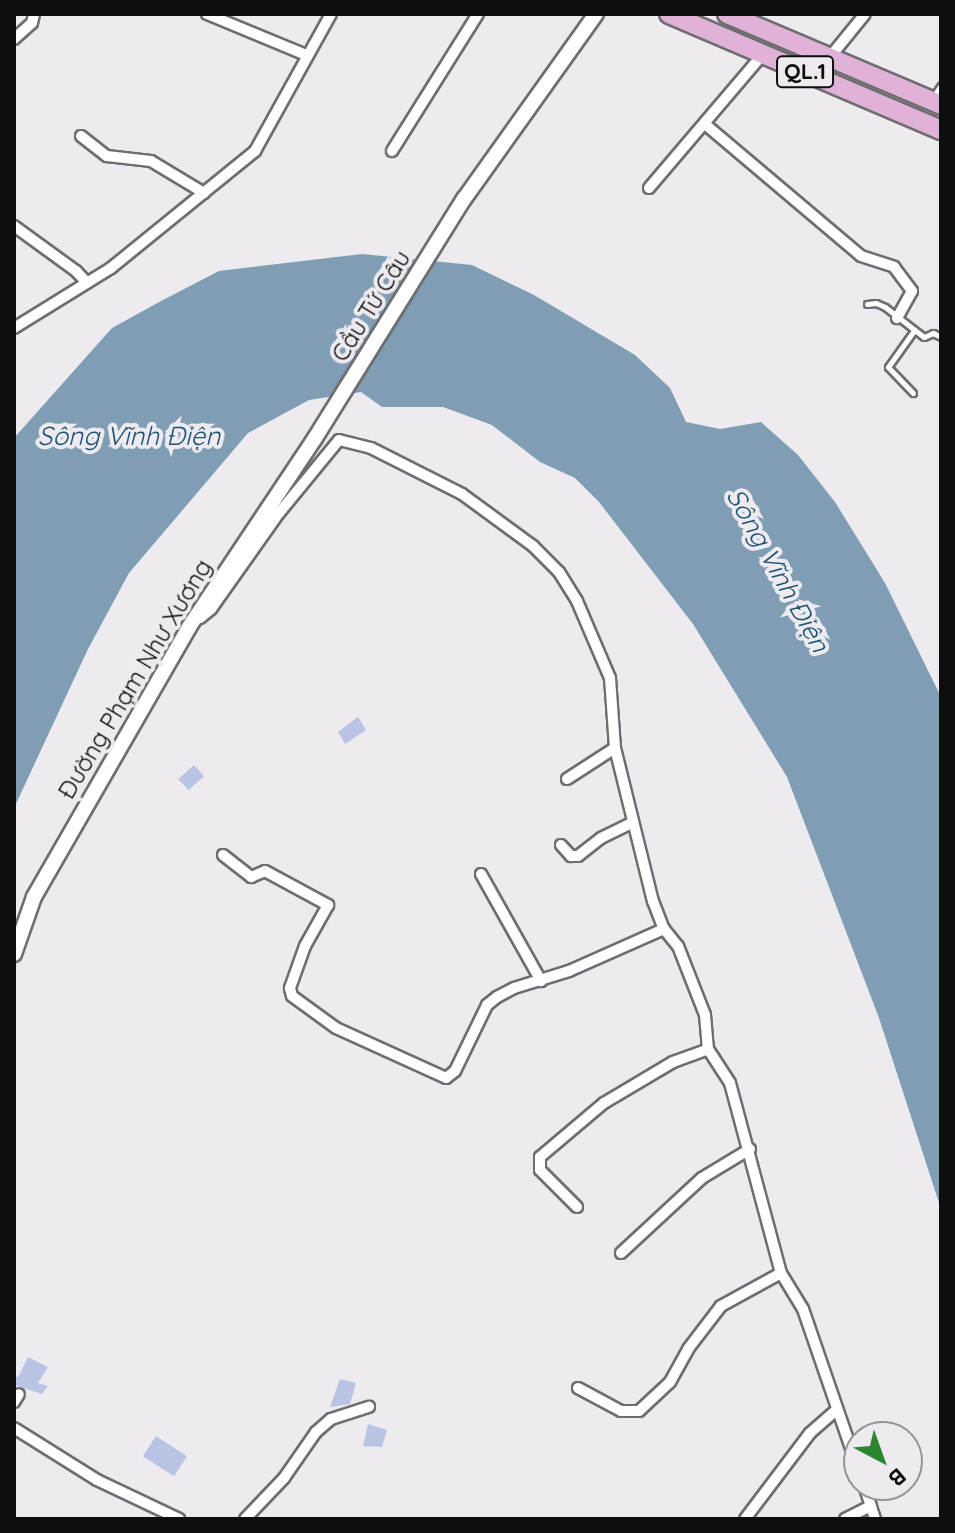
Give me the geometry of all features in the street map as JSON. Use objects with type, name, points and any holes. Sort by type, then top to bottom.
[{"type":"highway","name":"QL.1","points":[[669,14],[941,130]]},
{"type":"highway","name":"QL.1","points":[[727,14],[937,97]]},
{"type":"main road","name":"Cầu Tứ Câu","points":[[315,438],[464,199],[596,14]]},
{"type":"main road","name":"Đường Phạm Như Xương","points":[[14,954],[34,897],[189,627],[315,438]]},
{"type":"street","points":[[14,39],[32,23],[34,14]]},
{"type":"street","points":[[207,14],[306,55]]},
{"type":"street","points":[[14,328],[111,268],[255,151],[331,14]]},
{"type":"street","points":[[392,151],[478,14]]},
{"type":"street","points":[[830,57],[865,14]]},
{"type":"street","points":[[649,188],[706,125],[763,54]]},
{"type":"street","points":[[706,125],[861,256],[894,267],[912,291],[897,318]]},
{"type":"street","points":[[81,136],[107,156],[151,161],[204,193]]},
{"type":"street","points":[[14,226],[76,271],[87,283]]},
{"type":"street","points":[[189,627],[211,609],[326,451],[344,439],[371,448],[462,494],[533,546],[559,572],[577,601],[610,678],[615,748],[632,823],[664,929],[678,946],[705,1015],[708,1049],[730,1083],[781,1273],[803,1309],[843,1431]]},
{"type":"street","points":[[567,779],[615,748]]},
{"type":"street","points":[[561,845],[571,856],[578,856],[601,838],[632,823]]},
{"type":"street","points":[[223,855],[251,877],[265,871],[328,905],[305,946],[290,988],[292,996],[336,1028],[441,1077],[452,1076],[487,1005],[507,991],[541,981],[664,929]]},
{"type":"street","points":[[481,874],[541,981]]},
{"type":"street","points":[[577,1207],[540,1170],[540,1157],[604,1103],[673,1062],[708,1049]]},
{"type":"street","points":[[621,1253],[702,1178],[750,1149]]},
{"type":"street","points":[[578,1388],[621,1411],[639,1411],[670,1382],[688,1349],[721,1306],[781,1273]]},
{"type":"street","points":[[245,1519],[284,1478],[316,1432],[331,1419],[369,1407]]},
{"type":"street","points":[[745,1519],[810,1433],[835,1411]]},
{"type":"street","points":[[14,1428],[97,1480],[179,1519]]},
{"type":"street","points":[[869,1501],[875,1519]]},
{"type":"street","points":[[845,1519],[871,1506]]},
{"type":"lane","points":[[867,304],[876,303],[924,337],[933,333],[941,337]]},
{"type":"lane","points":[[913,332],[888,367],[913,393]]},
{"type":"water","name":"Sông Vĩnh Điện","points":[[362,254],[472,265],[534,295],[635,355],[670,388],[686,422],[720,429],[761,422],[798,455],[835,502],[885,583],[941,697],[941,1209],[879,1018],[787,777],[693,624],[599,502],[575,478],[540,462],[492,425],[443,407],[382,407],[361,392],[309,400],[248,433],[129,573],[88,649],[14,808],[14,438],[112,328],[161,301],[219,271]]},
{"type":"building","points":[[358,717],[366,730],[345,744],[338,732]]},
{"type":"building","points":[[194,765],[204,776],[188,790],[178,779]]},
{"type":"building","points":[[28,1357],[48,1367],[38,1383],[48,1386],[42,1394],[14,1385],[14,1376],[18,1377]]},
{"type":"building","points":[[340,1379],[356,1383],[350,1404],[330,1407]]},
{"type":"building","points":[[368,1424],[387,1430],[382,1447],[363,1446]]},
{"type":"building","points":[[156,1436],[187,1456],[174,1476],[143,1456]]}]
